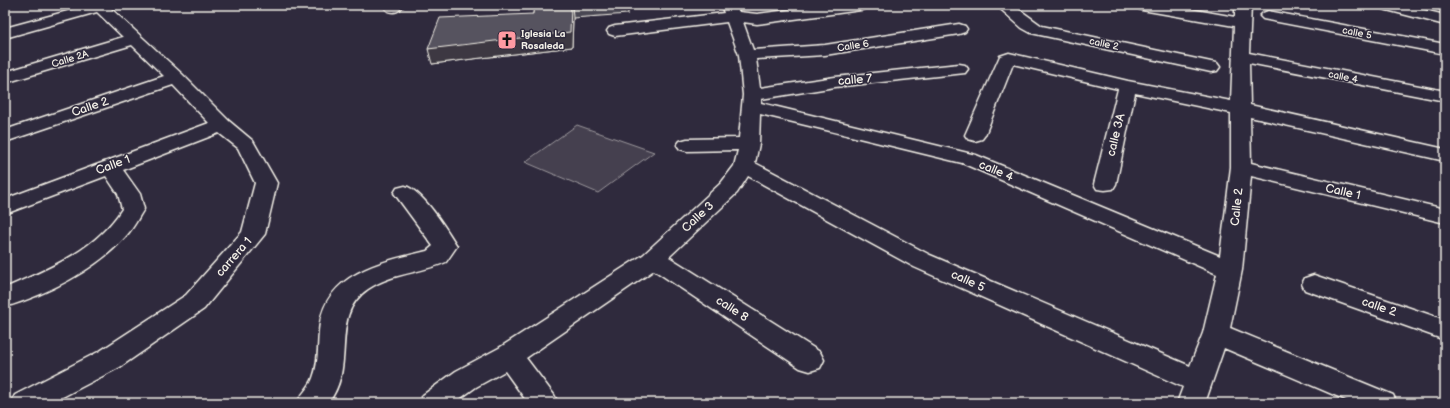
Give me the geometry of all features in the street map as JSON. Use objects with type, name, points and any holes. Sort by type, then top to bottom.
[{"type":"street","points":[[615,31],[732,11],[752,10],[785,5]]},
{"type":"street","points":[[732,11],[757,19],[861,5]]},
{"type":"street","name":"calle 2","points":[[1004,5],[1028,25],[1037,30],[1211,67]]},
{"type":"street","points":[[1142,5],[1243,14]]},
{"type":"street","points":[[1384,5],[1445,20]]},
{"type":"street","points":[[1427,5],[1445,9]]},
{"type":"street","points":[[5,33],[99,6]]},
{"type":"street","name":"carrera 1","points":[[25,403],[110,358],[195,302],[253,234],[266,183],[246,145],[222,125],[176,78],[99,6]]},
{"type":"street","points":[[687,145],[746,155],[751,101],[747,55],[732,11]]},
{"type":"street","name":"Calle 2","points":[[1195,393],[1216,333],[1230,270],[1241,167],[1241,56],[1243,14]]},
{"type":"street","name":"calle 5","points":[[1268,16],[1445,49]]},
{"type":"street","name":"Calle 6","points":[[747,55],[825,50],[959,29]]},
{"type":"street","name":"Calle 2A","points":[[5,78],[135,39]]},
{"type":"street","name":"calle 4","points":[[1241,56],[1445,96]]},
{"type":"street","points":[[976,135],[1006,60],[1009,58],[1128,86],[1241,109],[1445,155]]},
{"type":"street","name":"calle 7","points":[[751,101],[835,82],[959,69]]},
{"type":"street","name":"Calle 2","points":[[5,136],[176,78]]},
{"type":"street","name":"calle 3A","points":[[1105,184],[1128,86]]},
{"type":"street","name":"calle 4","points":[[751,101],[969,159],[1230,270]]},
{"type":"street","name":"Calle 1","points":[[5,207],[110,166],[184,141],[222,125]]},
{"type":"street","name":"calle 5","points":[[746,155],[922,261],[1195,393]]},
{"type":"street","name":"Calle 3","points":[[509,356],[654,259],[729,188],[746,155]]},
{"type":"street","points":[[5,298],[61,273],[90,256],[117,233],[133,209],[130,194],[110,166]]},
{"type":"street","name":"Calle 1","points":[[1241,167],[1445,216]]},
{"type":"street","points":[[311,403],[324,388],[328,378],[334,314],[343,297],[356,284],[377,273],[439,256],[445,246],[429,222],[405,193]]},
{"type":"street","name":"calle 8","points":[[654,259],[810,360]]},
{"type":"street","name":"calle 2","points":[[1314,284],[1445,330]]},
{"type":"street","points":[[1216,333],[1383,403]]},
{"type":"street","points":[[433,403],[466,380],[509,356]]},
{"type":"street","points":[[459,403],[509,356]]},
{"type":"street","points":[[509,356],[544,403]]},
{"type":"shaded area","points":[[577,125],[654,152],[598,193],[525,162]]},
{"type":"building","points":[[534,5],[571,5],[570,32],[428,49],[440,18],[533,14]]},
{"type":"place","name":"Iglesia La Rosaleda","points":[[507,40]]}]
